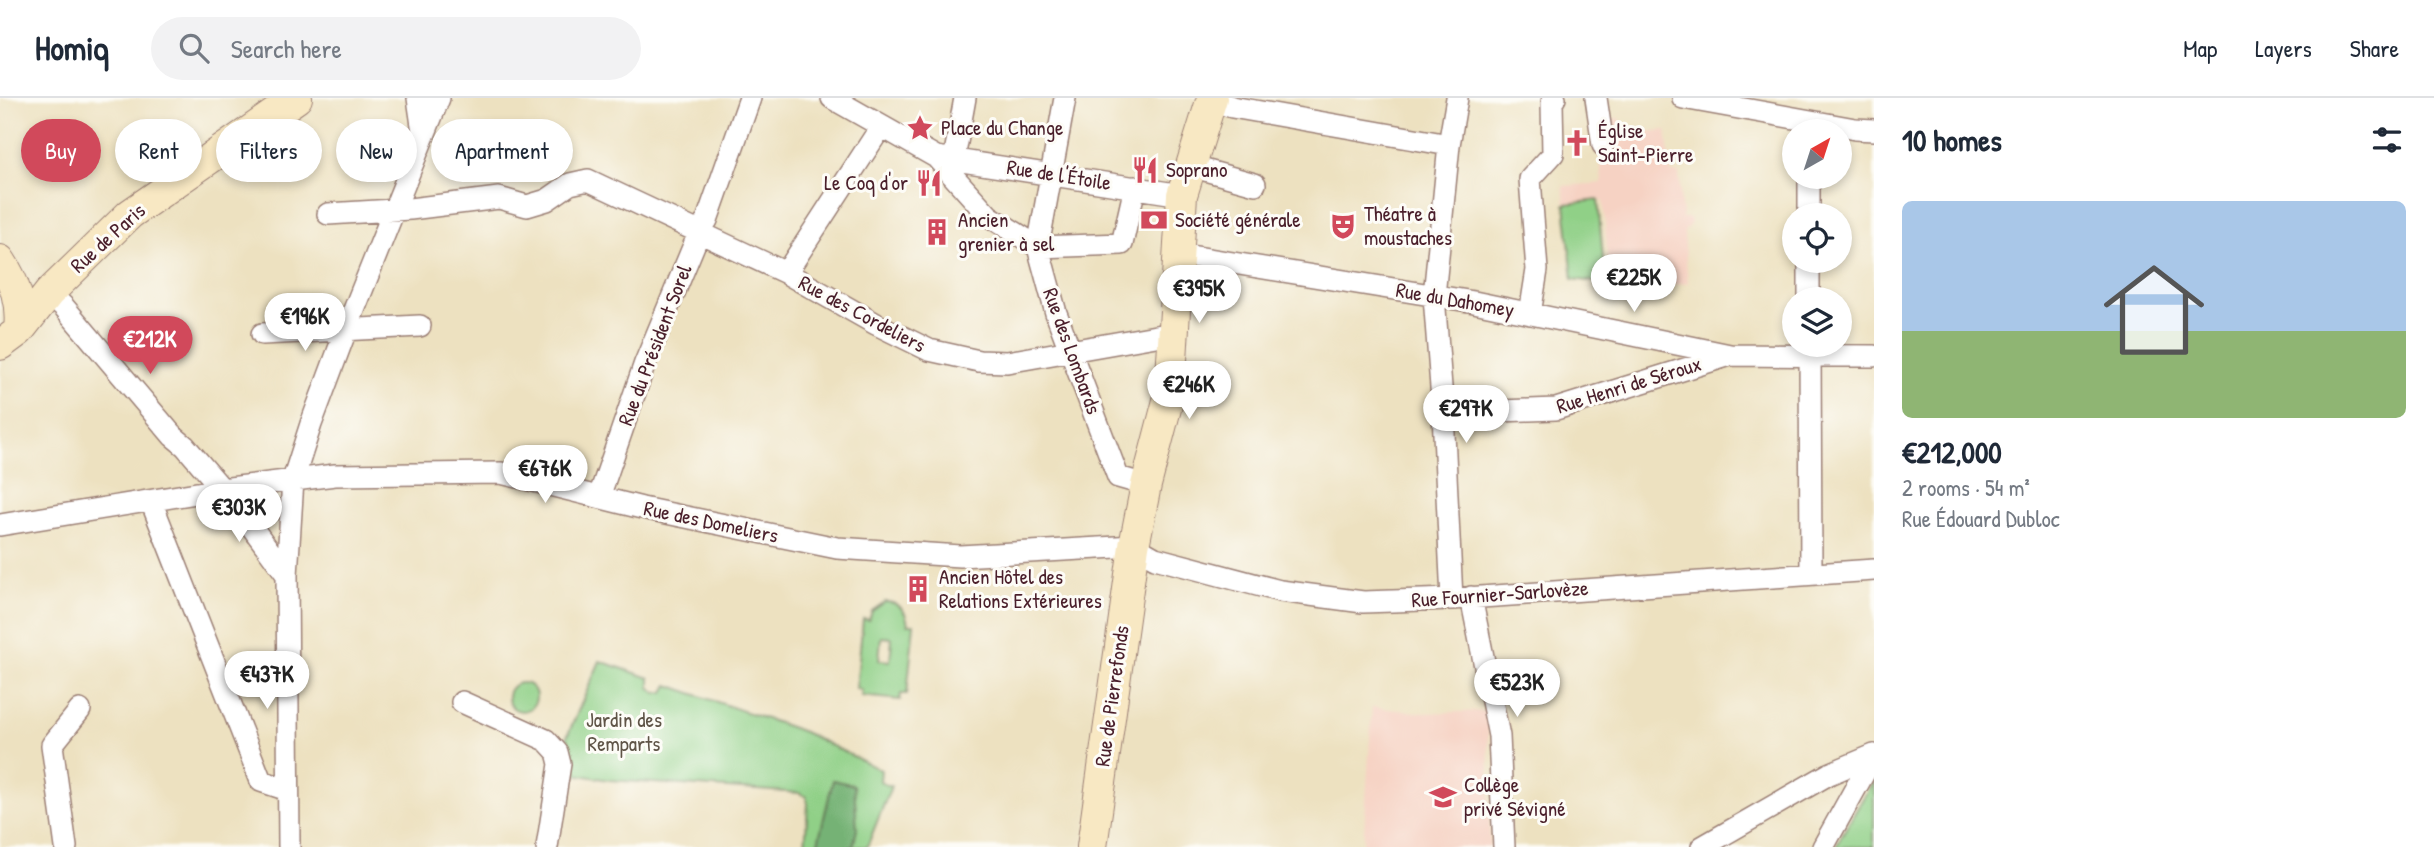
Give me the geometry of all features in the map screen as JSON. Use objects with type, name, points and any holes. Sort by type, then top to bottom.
[{"type":"main road","name":"Rue de Paris","points":[[6,338],[130,214],[297,98]]},
{"type":"main road","name":"Rue de Pierrefonds","points":[[1092,847],[1134,546],[1146,485],[1170,393],[1182,195],[1212,99]]},
{"type":"main road","points":[[0,260],[7,286],[21,312],[6,338]]},
{"type":"main road","points":[[7,286],[49,293]]},
{"type":"street","points":[[418,98],[424,135]]},
{"type":"street","points":[[289,847],[287,575],[293,480],[346,330],[439,98]]},
{"type":"street","name":"Rue du Président Sorel","points":[[599,497],[645,363],[699,233],[707,220],[750,98]]},
{"type":"street","points":[[834,98],[881,127],[945,158],[989,216],[1038,247],[1122,244],[1135,187]]},
{"type":"street","points":[[945,158],[965,98]]},
{"type":"street","points":[[1038,247],[1065,98]]},
{"type":"street","points":[[1457,98],[1434,296],[1462,598],[1499,736],[1504,847]]},
{"type":"street","points":[[1530,314],[1537,270],[1530,179],[1553,154],[1552,102],[1555,98]]},
{"type":"street","points":[[1596,98],[1603,145]]},
{"type":"street","points":[[1212,99],[1232,107],[1450,145]]},
{"type":"street","points":[[1691,99],[1798,119]]},
{"type":"street","points":[[786,273],[881,127]]},
{"type":"street","points":[[1852,129],[1874,130]]},
{"type":"street","name":"Rue de l'Étoile","points":[[945,158],[1182,195]]},
{"type":"street","points":[[1190,166],[1255,184]]},
{"type":"street","name":"Rue des Cordeliers","points":[[396,208],[410,209],[499,198],[527,206],[547,200],[570,184],[588,180],[786,273],[929,351],[979,361],[1007,362],[1173,333]]},
{"type":"street","points":[[327,214],[396,208]]},
{"type":"street","name":"Rue des Lombards","points":[[1038,247],[1056,313],[1118,477],[1146,485]]},
{"type":"street","name":"Rue du Dahomey","points":[[1178,254],[1434,296],[1730,355]]},
{"type":"street","points":[[49,293],[64,307],[173,436],[185,446],[287,575]]},
{"type":"street","points":[[262,334],[420,326]]},
{"type":"street","points":[[1730,355],[1782,352]]},
{"type":"street","points":[[1852,354],[1874,356]]},
{"type":"street","name":"Rue Henri de Séroux","points":[[1443,412],[1556,409],[1730,355]]},
{"type":"street","points":[[1810,357],[1811,573]]},
{"type":"street","name":"Rue des Domeliers","points":[[0,525],[221,489],[335,475],[502,473],[642,508],[837,548],[960,556],[1134,546]]},
{"type":"street","points":[[151,501],[261,781],[288,790]]},
{"type":"street","name":"Rue Fournier-Sarlovèze","points":[[1134,546],[1154,558],[1280,591],[1363,602],[1462,598],[1874,570]]},
{"type":"street","points":[[462,702],[546,740],[557,752],[560,764],[547,847]]},
{"type":"street","points":[[66,847],[52,745],[80,710]]},
{"type":"street","points":[[1702,847],[1829,774],[1874,755]]},
{"type":"street","points":[[1824,847],[1874,755]]},
{"type":"shaded area","points":[[1619,118],[1621,134],[1666,130],[1671,173],[1679,173],[1682,218],[1690,218],[1691,223],[1684,232],[1688,283],[1657,287],[1610,287],[1603,200],[1565,204],[1563,186],[1602,183],[1599,148],[1613,147],[1611,119]]},
{"type":"shaded area","points":[[1372,707],[1424,713],[1488,711],[1490,847],[1363,847]]},
{"type":"green space","points":[[1598,200],[1605,283],[1573,279],[1565,204]]},
{"type":"green space","points":[[885,602],[894,603],[904,611],[908,624],[914,624],[907,694],[901,694],[900,700],[861,696],[862,690],[856,689],[863,619],[869,620],[872,611]],"holes":[[[881,637],[892,638],[890,661],[879,660]]]},
{"type":"green space","name":"Jardin des Remparts","points":[[600,661],[650,678],[650,687],[656,693],[664,692],[668,685],[804,732],[881,770],[880,781],[891,785],[867,847],[805,847],[808,804],[806,797],[800,793],[609,780],[568,773],[569,751],[562,748]]},
{"type":"green space","points":[[522,683],[532,687],[536,697],[532,707],[522,711],[512,707],[508,697],[512,687]]},
{"type":"green space","points":[[1874,779],[1874,847],[1835,847]]},
{"type":"green space","points":[[833,780],[854,785],[857,829],[853,847],[817,847]]},
{"type":"place","name":"Place du Change","points":[[920,128]]},
{"type":"place","name":"Église Saint-Pierre","points":[[1577,143]]},
{"type":"place","name":"Soprano","points":[[1145,170]]},
{"type":"place","name":"Le Coq d'or","points":[[929,183]]},
{"type":"place","name":"Société générale","points":[[1154,220]]},
{"type":"place","name":"Théatre à moustaches","points":[[1343,226]]},
{"type":"place","name":"Ancien grenier à sel","points":[[937,232]]},
{"type":"place","name":"Ancien Hôtel des Relations Extérieures","points":[[918,589]]},
{"type":"place","name":"Collège privé Sévigné","points":[[1443,797]]}]
